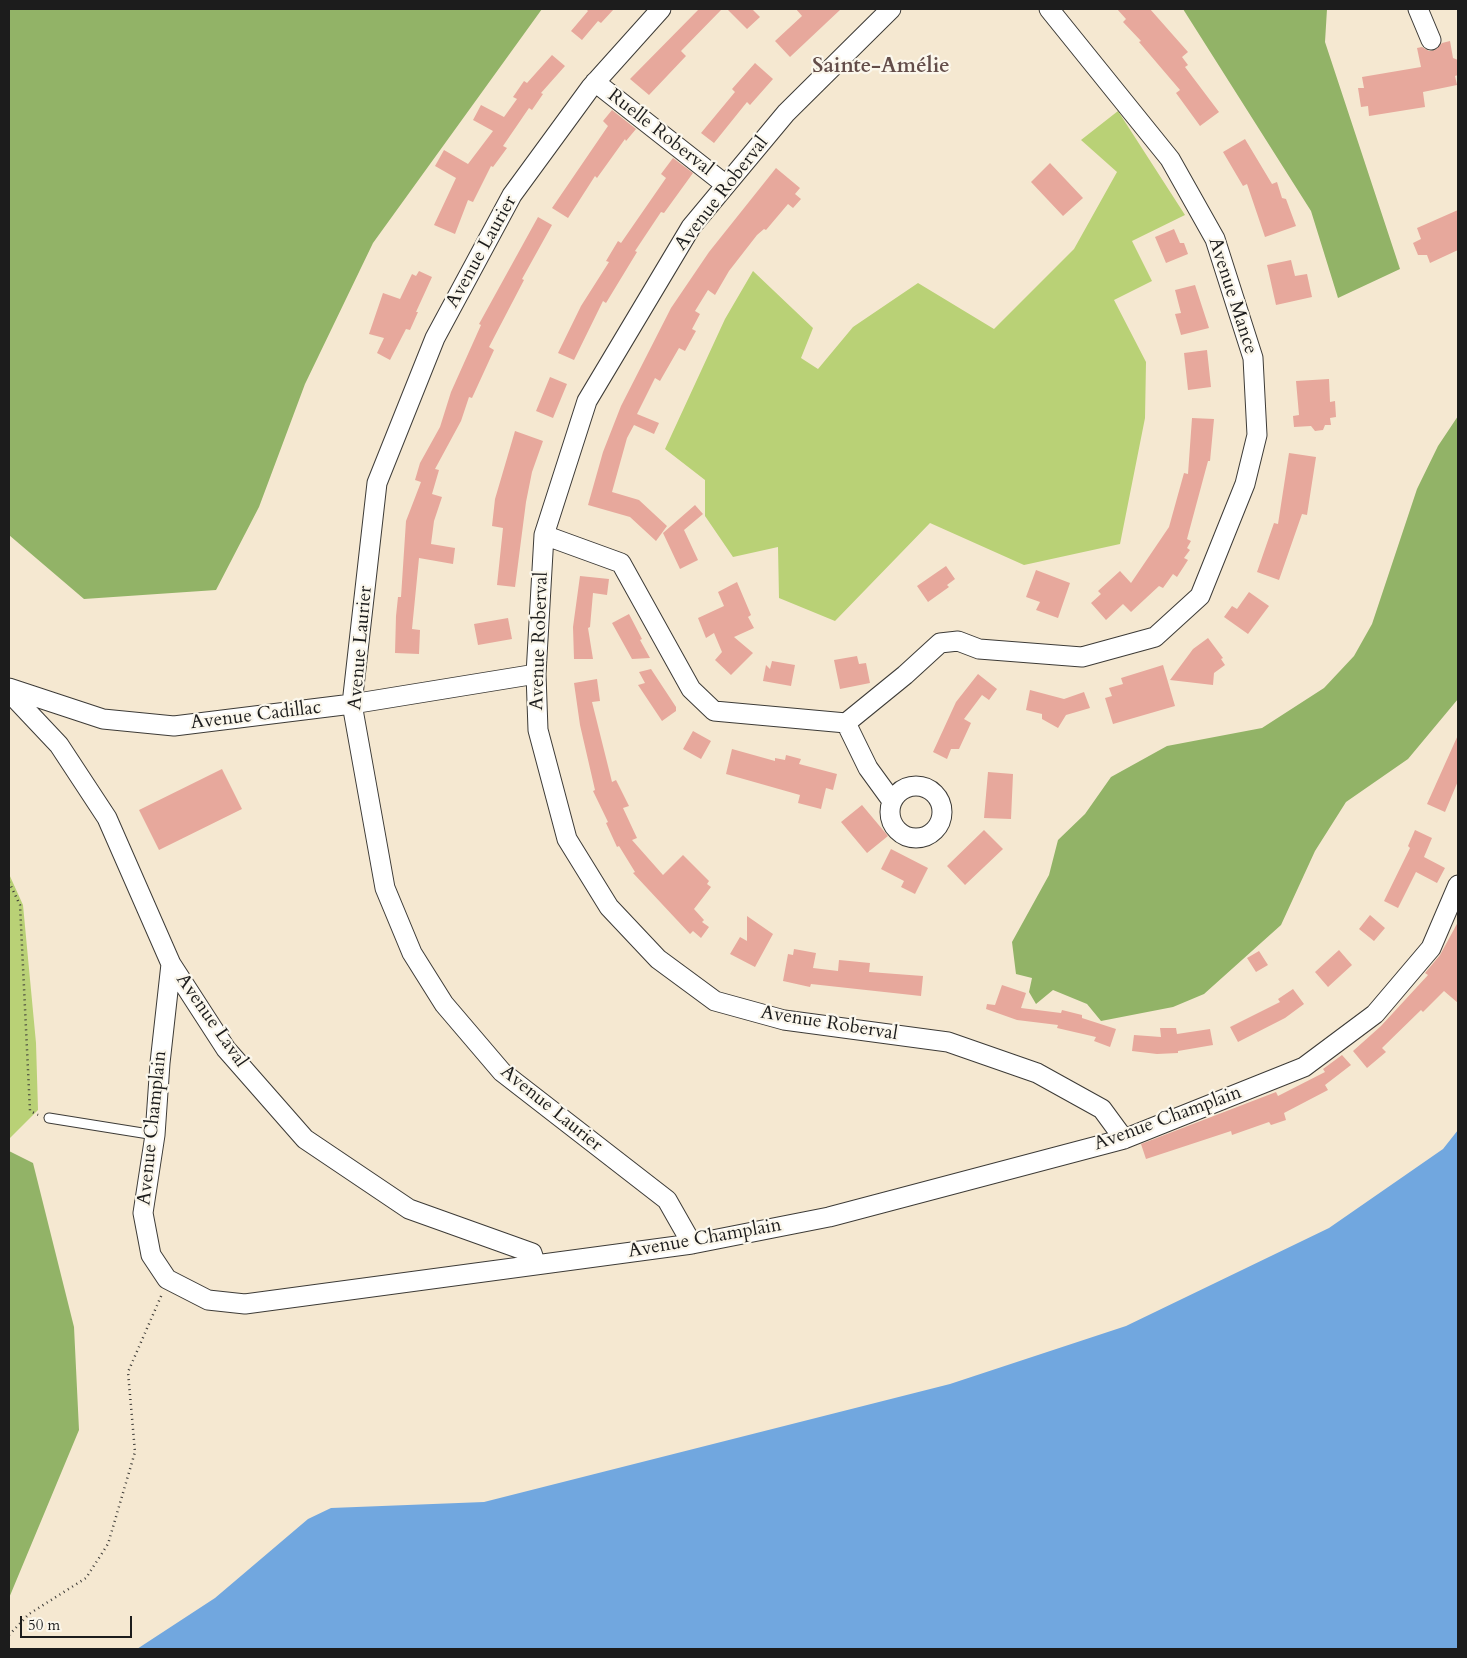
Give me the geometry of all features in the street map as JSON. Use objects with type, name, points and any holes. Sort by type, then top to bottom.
[{"type":"street","name":"Avenue Laurier","points":[[661,9],[595,82],[512,195],[435,338],[377,483],[352,704],[385,888],[412,953],[444,1004],[502,1072],[667,1200],[692,1244]]},
{"type":"street","name":"Avenue Roberval","points":[[891,9],[786,113],[691,227],[587,402],[544,535],[536,674],[538,730],[567,839],[608,907],[658,959],[714,1001],[784,1020],[948,1042],[1037,1073],[1102,1109],[1124,1139]]},
{"type":"street","name":"Avenue Mance","points":[[846,723],[905,676],[940,643],[958,641],[979,649],[1082,657],[1155,637],[1200,596],[1246,484],[1257,435],[1253,358],[1216,239],[1170,159],[1049,9]]},
{"type":"street","points":[[1418,9],[1432,40]]},
{"type":"street","name":"Ruelle Roberval","points":[[595,82],[726,185]]},
{"type":"street","points":[[544,535],[621,563],[690,689],[714,711],[846,723],[868,768],[892,801]]},
{"type":"street","name":"Avenue Cadillac","points":[[9,688],[103,719],[174,726],[352,704],[536,674]]},
{"type":"street","name":"Avenue Laval","points":[[9,692],[59,745],[107,818],[171,964],[226,1049],[305,1139],[409,1209],[532,1253],[536,1264]]},
{"type":"street","name":"Avenue Champlain","points":[[171,964],[160,1063],[155,1135],[143,1213],[151,1255],[167,1279],[208,1300],[245,1304],[692,1244],[829,1217],[1124,1139],[1304,1067],[1376,1014],[1430,948],[1458,885]]},
{"type":"lane","points":[[49,1118],[155,1135]]},
{"type":"path","points":[[9,882],[20,905],[30,1111],[49,1118]]},
{"type":"path","points":[[9,1635],[29,1614],[86,1578],[108,1544],[135,1452],[128,1372],[151,1324],[167,1279]]},
{"type":"green space","points":[[9,9],[542,9],[373,243],[305,384],[259,507],[216,590],[84,599],[9,535]]},
{"type":"green space","points":[[1183,9],[1327,9],[1325,42],[1400,269],[1338,298],[1311,211]]},
{"type":"green space","points":[[1118,111],[1185,215],[1132,241],[1152,281],[1114,300],[1146,362],[1145,418],[1120,544],[1024,565],[930,523],[835,621],[779,598],[778,547],[733,557],[705,516],[705,480],[665,449],[725,319],[753,271],[813,328],[801,358],[818,369],[853,327],[918,283],[994,329],[1074,249],[1117,172],[1081,140]]},
{"type":"green space","points":[[1458,416],[1458,699],[1408,759],[1346,802],[1315,851],[1281,925],[1204,994],[1173,1007],[1101,1021],[1087,1004],[1053,990],[1036,1004],[1029,992],[1032,978],[1016,974],[1012,942],[1049,875],[1058,840],[1085,814],[1111,777],[1167,746],[1262,728],[1324,688],[1354,656],[1372,624],[1417,489],[1438,446]]},
{"type":"green space","points":[[9,874],[23,905],[36,1043],[38,1110],[9,1139]]},
{"type":"green space","points":[[9,1151],[33,1163],[74,1327],[79,1430],[9,1598]]},
{"type":"water","points":[[1458,1130],[1458,1649],[137,1649],[215,1598],[308,1519],[331,1508],[484,1502],[950,1384],[1126,1326],[1329,1228],[1443,1149]]},
{"type":"building","points":[[586,9],[614,9],[601,23],[598,21],[582,40],[571,31],[588,11]]},
{"type":"building","points":[[699,9],[722,9],[681,51],[686,56],[649,95],[630,79]]},
{"type":"building","points":[[727,9],[752,9],[760,17],[747,29]]},
{"type":"building","points":[[796,9],[841,9],[790,57],[775,41],[802,16]]},
{"type":"building","points":[[1117,9],[1150,9],[1188,52],[1182,57],[1188,65],[1185,67],[1219,112],[1200,126],[1176,93],[1180,90],[1139,42],[1141,41],[1123,22],[1126,19]]},
{"type":"building","points":[[1450,41],[1453,58],[1458,60],[1458,75],[1455,76],[1457,85],[1423,92],[1425,107],[1369,116],[1368,106],[1361,107],[1358,88],[1364,88],[1362,77],[1421,67],[1417,48],[1422,47],[1429,51],[1435,50],[1442,43]]},
{"type":"building","points":[[552,55],[565,66],[541,93],[543,94],[532,110],[529,108],[503,146],[507,148],[493,167],[491,166],[473,202],[468,200],[455,234],[434,225],[456,178],[435,166],[444,150],[468,164],[493,131],[473,120],[481,105],[504,117],[517,99],[513,97],[524,81],[527,83]]},
{"type":"building","points":[[755,63],[773,79],[750,105],[747,102],[714,143],[701,133],[735,92],[732,89]]},
{"type":"building","points":[[612,110],[636,129],[626,141],[625,139],[597,178],[595,176],[568,218],[552,208],[608,126],[603,121]]},
{"type":"building","points":[[1245,139],[1272,184],[1277,182],[1282,198],[1286,199],[1296,226],[1265,237],[1247,184],[1243,186],[1223,152]]},
{"type":"building","points":[[673,158],[693,173],[664,213],[661,212],[635,251],[637,252],[606,303],[603,301],[574,360],[558,353],[581,306],[609,262],[606,261],[618,241],[621,243],[666,178],[661,174]]},
{"type":"building","points":[[1050,163],[1083,198],[1063,216],[1031,182]]},
{"type":"building","points":[[776,168],[800,188],[795,194],[801,199],[793,208],[788,204],[766,230],[764,229],[757,235],[729,271],[715,295],[708,290],[695,311],[700,314],[692,329],[696,331],[685,351],[679,348],[660,381],[655,378],[637,414],[659,423],[654,434],[634,425],[627,438],[612,492],[639,500],[667,526],[656,541],[630,517],[588,505],[603,452],[621,406],[671,308],[709,252]]},
{"type":"building","points":[[1458,210],[1458,250],[1430,263],[1427,255],[1418,255],[1413,243],[1421,239],[1417,228]]},
{"type":"building","points":[[538,217],[552,225],[522,279],[524,280],[489,347],[494,350],[472,398],[469,397],[461,421],[435,469],[439,470],[432,494],[442,497],[434,521],[431,544],[455,548],[453,564],[419,558],[412,629],[420,630],[419,654],[395,653],[396,616],[398,597],[401,597],[406,521],[421,482],[415,480],[420,463],[440,427],[451,392],[481,325],[479,324]]},
{"type":"building","points":[[1174,229],[1180,243],[1184,243],[1188,254],[1166,263],[1155,237]]},
{"type":"building","points":[[1291,260],[1295,276],[1307,274],[1312,297],[1276,305],[1267,265]]},
{"type":"building","points":[[419,271],[432,277],[410,330],[406,329],[390,360],[377,353],[384,338],[369,334],[383,293],[400,299],[412,274],[416,276]]},
{"type":"building","points":[[1195,285],[1209,328],[1181,335],[1175,314],[1181,313],[1175,290]]},
{"type":"building","points":[[1207,350],[1211,387],[1188,390],[1184,353]]},
{"type":"building","points":[[550,377],[567,384],[553,418],[536,411]]},
{"type":"building","points":[[1329,379],[1330,402],[1335,401],[1336,417],[1330,418],[1331,425],[1325,425],[1323,430],[1315,431],[1311,426],[1294,427],[1293,416],[1299,415],[1296,381]]},
{"type":"building","points":[[1192,418],[1214,419],[1210,461],[1208,461],[1187,539],[1191,541],[1187,548],[1190,550],[1184,558],[1188,560],[1177,577],[1173,574],[1163,588],[1159,586],[1131,612],[1123,604],[1106,620],[1091,603],[1101,594],[1098,591],[1120,571],[1131,583],[1169,527],[1184,473],[1188,474]]},
{"type":"building","points":[[515,431],[543,441],[532,472],[526,502],[515,587],[497,585],[503,528],[492,526],[495,499]]},
{"type":"building","points":[[1289,453],[1316,457],[1307,515],[1302,514],[1279,580],[1257,572],[1274,523],[1278,524]]},
{"type":"building","points":[[695,505],[703,514],[684,530],[698,560],[680,569],[663,533]]},
{"type":"building","points":[[946,566],[955,579],[947,585],[949,587],[928,602],[917,586]]},
{"type":"building","points":[[1036,570],[1070,583],[1058,618],[1036,610],[1040,602],[1026,597]]},
{"type":"building","points":[[580,576],[609,579],[607,595],[593,593],[590,627],[588,628],[593,659],[574,659],[573,627]]},
{"type":"building","points":[[737,582],[751,615],[748,617],[754,628],[734,637],[753,653],[731,675],[715,660],[722,652],[714,633],[706,638],[698,618],[724,606],[718,592]]},
{"type":"building","points":[[1249,592],[1269,606],[1248,634],[1224,617],[1232,606],[1237,609]]},
{"type":"building","points":[[629,614],[650,658],[632,659],[612,623]]},
{"type":"building","points":[[508,618],[512,639],[478,645],[474,624]]},
{"type":"building","points":[[1208,638],[1223,658],[1221,659],[1225,665],[1214,673],[1213,685],[1170,680],[1193,649]]},
{"type":"building","points":[[857,656],[859,664],[866,663],[870,683],[840,689],[834,660]]},
{"type":"building","points":[[772,661],[795,665],[791,686],[763,681],[766,665],[770,669]]},
{"type":"building","points":[[1163,665],[1175,706],[1113,724],[1105,698],[1112,696],[1109,688],[1123,684],[1121,678]]},
{"type":"building","points":[[651,669],[676,707],[676,711],[662,721],[638,685],[645,683],[639,672]]},
{"type":"building","points":[[978,674],[997,689],[989,700],[982,695],[964,719],[971,723],[959,749],[951,749],[947,759],[933,752],[956,702]]},
{"type":"building","points":[[597,679],[600,701],[592,702],[612,782],[616,780],[629,806],[623,808],[637,838],[632,840],[663,875],[683,855],[709,881],[707,884],[711,887],[694,909],[704,920],[702,922],[709,927],[701,938],[693,931],[690,934],[633,873],[635,872],[619,846],[617,847],[606,823],[608,822],[593,791],[595,790],[580,725],[574,683]]},
{"type":"building","points":[[1030,690],[1064,699],[1084,692],[1090,708],[1066,715],[1058,728],[1042,719],[1042,714],[1026,710]]},
{"type":"building","points":[[693,731],[711,741],[701,759],[683,749]]},
{"type":"building","points":[[1458,735],[1458,781],[1445,812],[1427,804]]},
{"type":"building","points":[[732,749],[775,761],[775,758],[785,760],[786,755],[801,759],[799,764],[837,774],[833,790],[826,788],[821,809],[798,803],[800,795],[726,774]]},
{"type":"building","points":[[222,769],[242,809],[159,850],[139,810]]},
{"type":"building","points":[[988,772],[1013,774],[1011,819],[984,818]]},
{"type":"building","points":[[862,805],[888,836],[867,853],[841,822]]},
{"type":"building","points":[[984,830],[1003,849],[965,885],[947,866]]},
{"type":"building","points":[[1415,830],[1432,838],[1424,857],[1445,868],[1437,883],[1416,872],[1398,908],[1384,901],[1410,848],[1408,846]]},
{"type":"building","points":[[891,849],[928,868],[915,894],[901,887],[904,881],[881,869]]},
{"type":"building","points":[[1370,915],[1385,928],[1374,941],[1359,929]]},
{"type":"building","points":[[747,916],[773,934],[755,967],[730,954],[740,937],[747,941]]},
{"type":"building","points":[[1458,922],[1458,1003],[1444,991],[1423,1012],[1421,1010],[1382,1048],[1386,1052],[1367,1068],[1353,1051],[1381,1026],[1428,975],[1425,973],[1440,955]]},
{"type":"building","points":[[794,949],[816,953],[813,968],[838,971],[839,960],[870,963],[869,972],[923,976],[921,996],[811,984],[810,987],[783,981],[788,954],[793,955]]},
{"type":"building","points":[[1339,950],[1352,965],[1328,987],[1315,972]]},
{"type":"building","points":[[1259,951],[1268,965],[1256,972],[1247,958]]},
{"type":"building","points":[[1002,985],[1026,993],[1021,1008],[1061,1013],[1062,1010],[1082,1015],[1082,1018],[1116,1029],[1110,1047],[1094,1041],[1096,1037],[1057,1028],[1058,1025],[1017,1020],[986,1009],[987,1004],[995,1005]]},
{"type":"building","points":[[1293,989],[1304,1004],[1285,1018],[1238,1042],[1230,1027],[1280,1002],[1278,999]]},
{"type":"building","points":[[1160,1028],[1176,1028],[1177,1034],[1210,1029],[1213,1045],[1178,1051],[1178,1053],[1157,1054],[1132,1051],[1134,1035],[1161,1037]]},
{"type":"building","points":[[1342,1055],[1351,1065],[1325,1085],[1328,1090],[1284,1113],[1286,1120],[1271,1125],[1269,1122],[1232,1135],[1231,1131],[1146,1159],[1141,1144],[1276,1092],[1278,1096],[1325,1072],[1323,1069]]},
{"type":"district","name":"Sainte-Amélie","points":[[881,67]]}]
